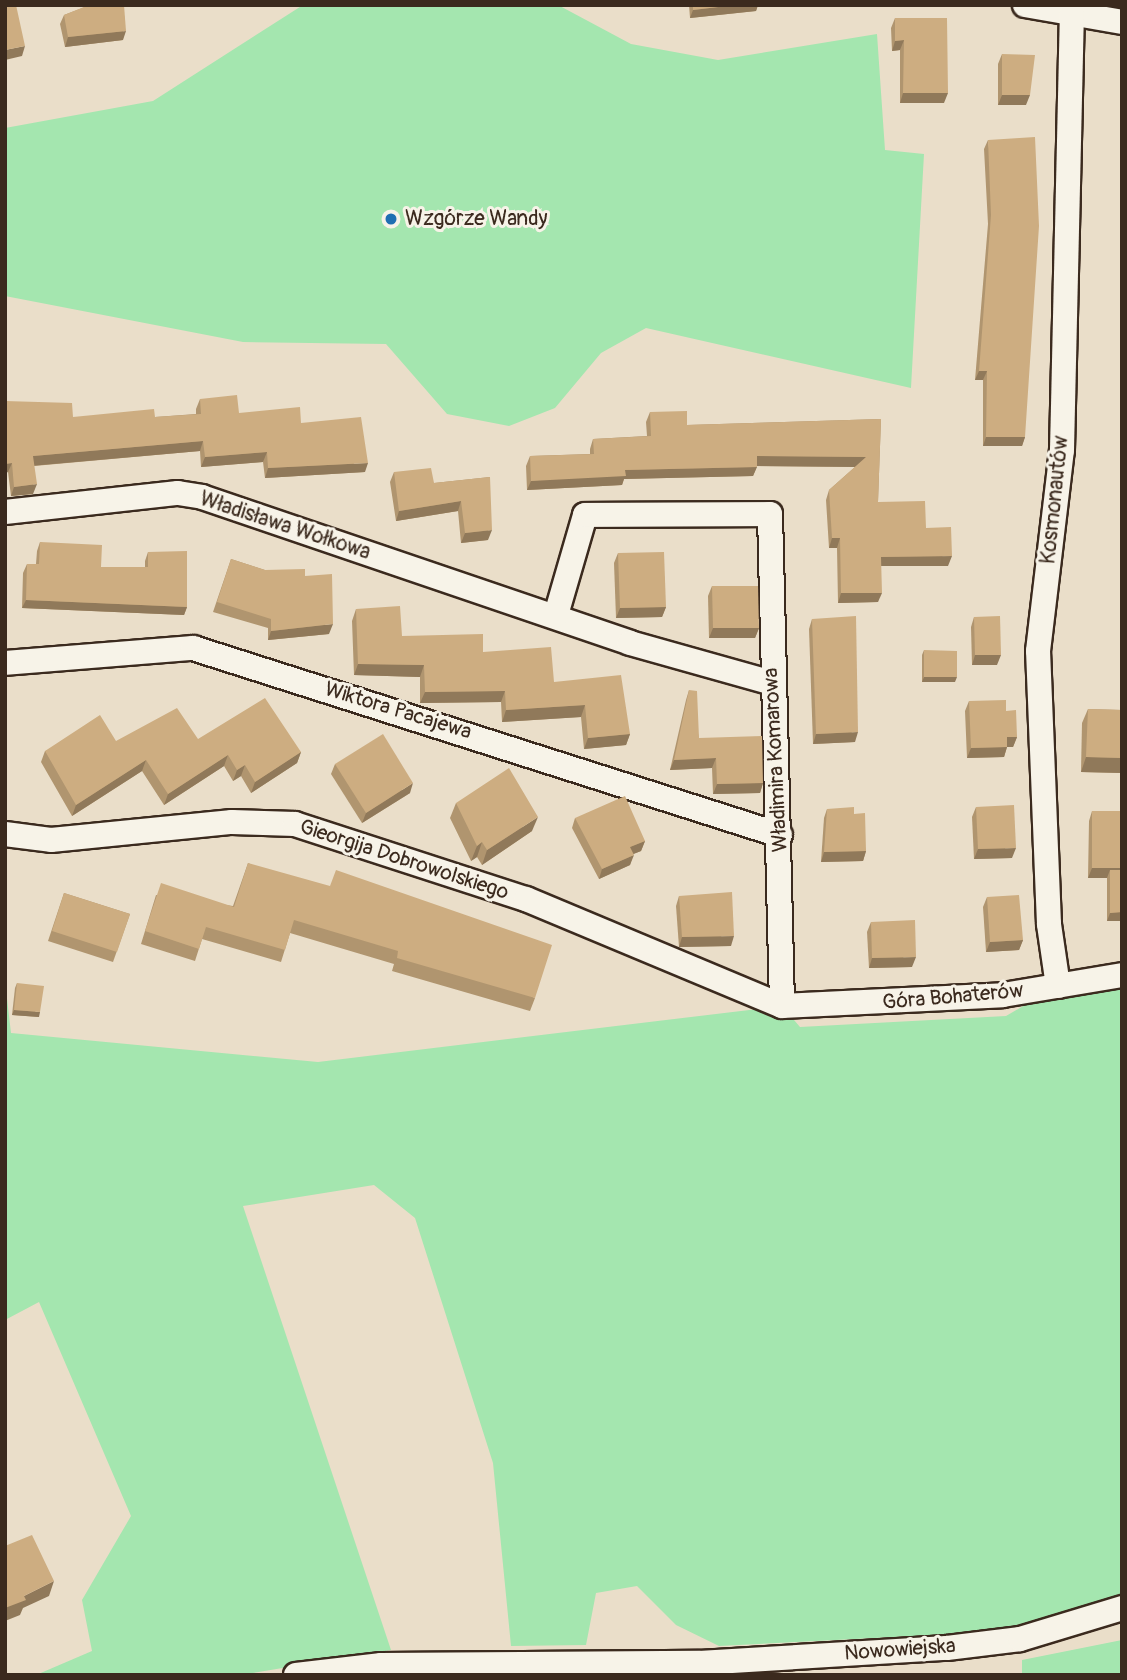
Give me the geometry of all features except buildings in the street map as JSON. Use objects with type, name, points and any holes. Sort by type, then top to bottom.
[{"type":"street","points":[[1025,5],[1122,22]]},
{"type":"street","name":"Kosmonautów","points":[[1058,986],[1049,924],[1038,651],[1062,450],[1072,13]]},
{"type":"street","name":"Władisława Wołkowa","points":[[5,512],[155,495],[202,497],[556,615],[772,683]]},
{"type":"street","name":"Władimira Komarowa","points":[[556,615],[585,515],[770,514],[772,683],[780,835],[782,1006]]},
{"type":"street","name":"Wiktora Pacajewa","points":[[5,663],[193,648],[780,835]]},
{"type":"street","name":"Gieorgija Dobrowolskiego","points":[[5,834],[51,840],[232,822],[295,824],[526,899],[782,1006]]},
{"type":"street","name":"Góra Bohaterów","points":[[782,1006],[884,1004],[1058,986],[1122,975]]},
{"type":"street","name":"Nowowiejska","points":[[296,1675],[381,1665],[699,1663],[947,1648],[1020,1639],[1122,1608]]},
{"type":"green space","points":[[303,5],[558,5],[631,44],[718,60],[877,34],[885,150],[924,154],[911,388],[646,328],[601,353],[555,408],[509,426],[447,414],[386,344],[243,342],[5,296],[5,128],[153,101]]},
{"type":"green space","points":[[1122,975],[1122,1608],[1012,1631],[719,1646],[676,1625],[637,1586],[596,1593],[586,1645],[511,1646],[493,1463],[415,1218],[374,1185],[243,1206],[391,1650],[241,1675],[36,1675],[92,1651],[82,1600],[131,1516],[39,1302],[5,1320],[5,981],[11,1033],[318,1062],[782,1006],[800,1027],[1006,1016],[1058,986]]},
{"type":"green space","points":[[1122,1640],[1122,1675],[1022,1675],[1022,1660]]},
{"type":"place","name":"Wzgórze Wandy","points":[[391,219]]}]
